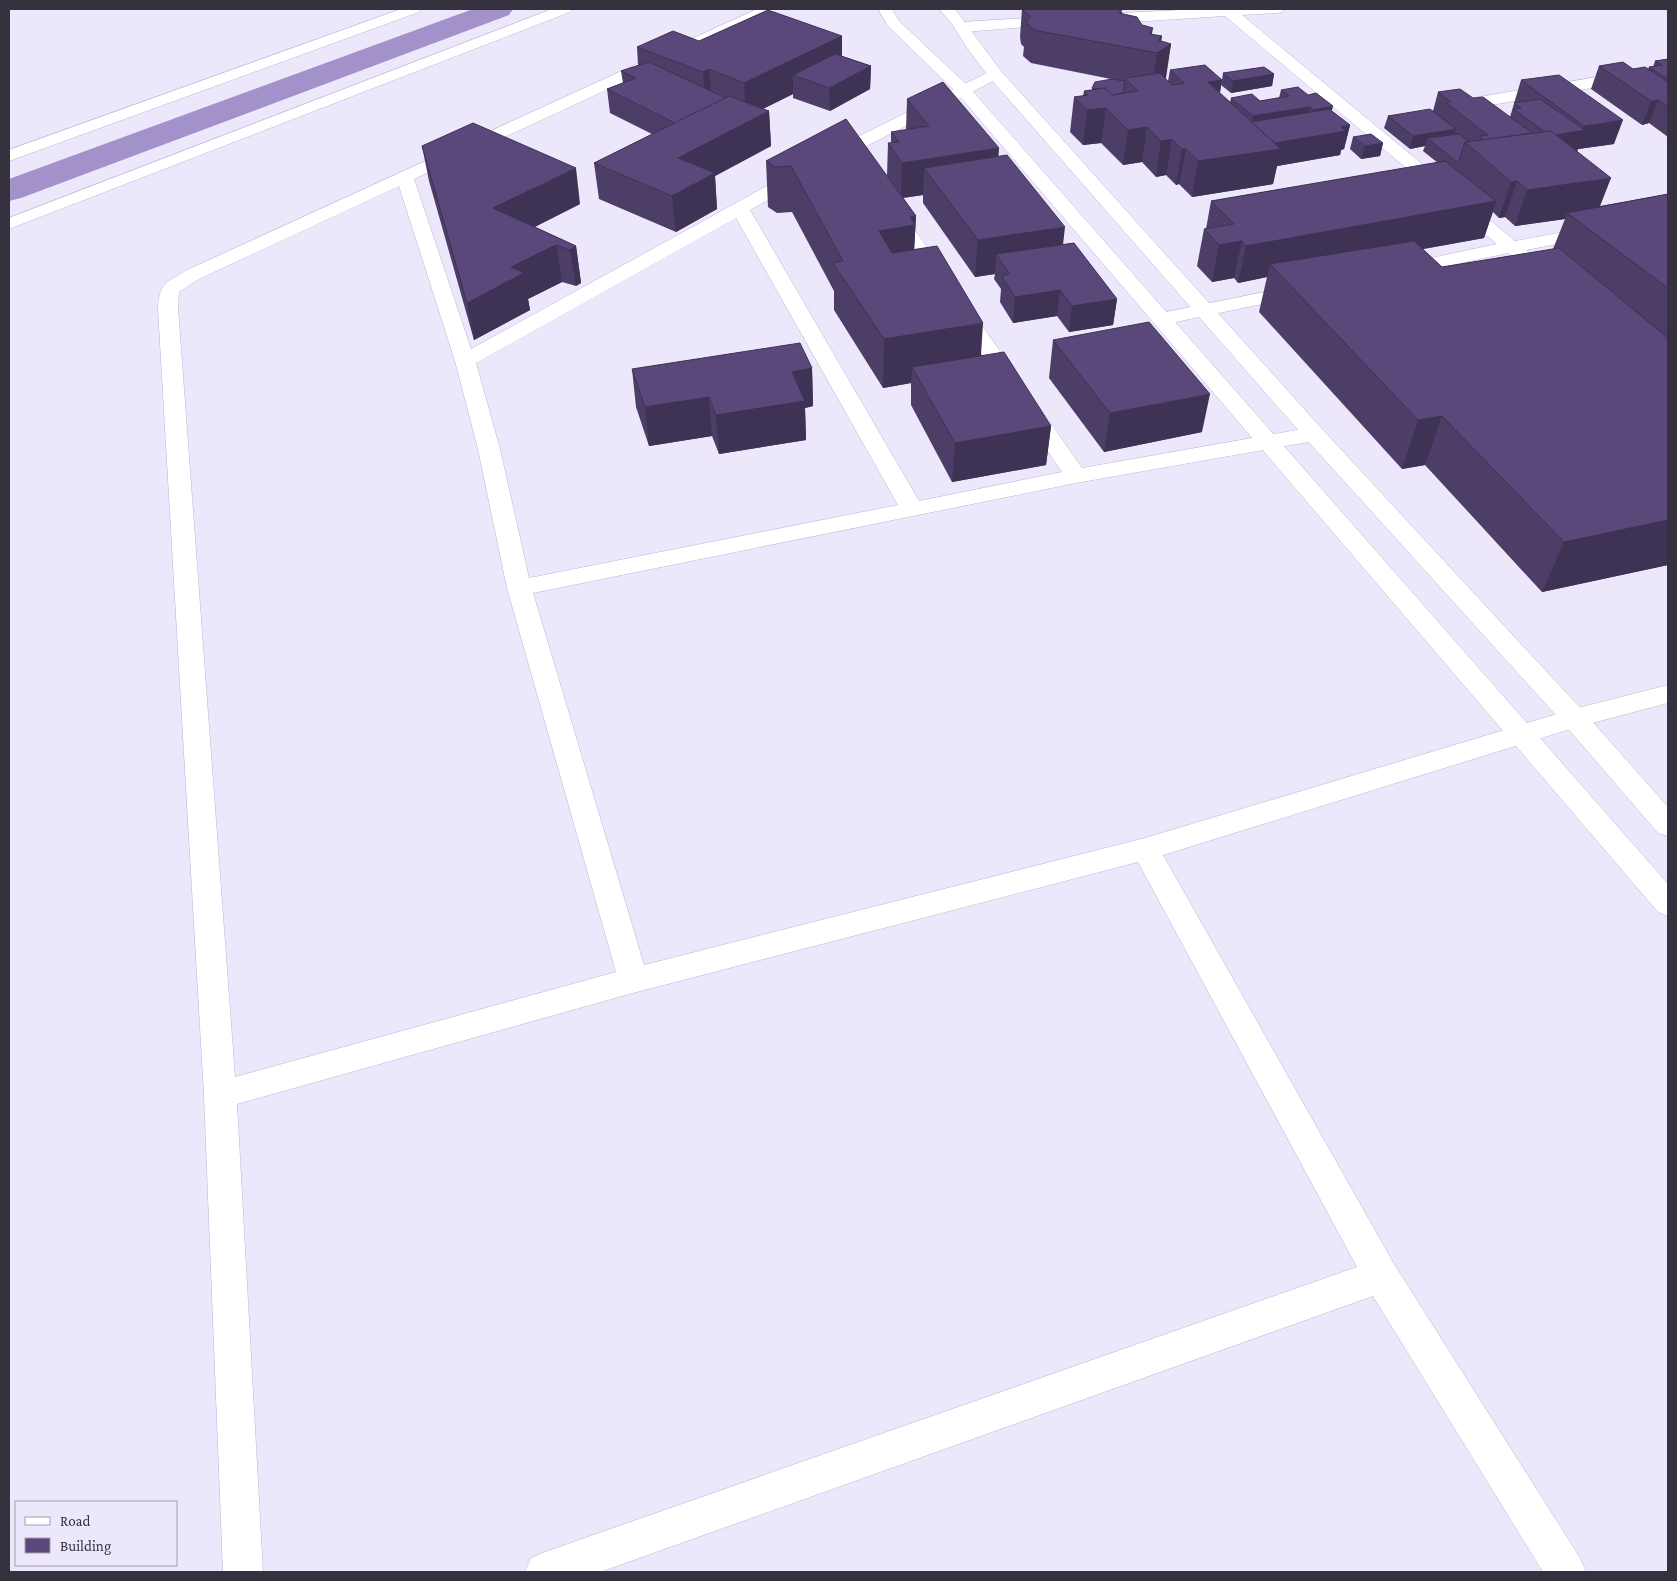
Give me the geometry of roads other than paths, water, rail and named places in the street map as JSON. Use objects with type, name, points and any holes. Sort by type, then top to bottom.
[{"type":"street","points":[[9,156],[414,9]]},
{"type":"street","points":[[9,224],[565,9]]},
{"type":"street","points":[[243,1572],[220,1095],[168,318],[169,290],[192,276],[404,176],[769,9]]},
{"type":"street","points":[[885,9],[892,23],[963,90],[1523,734],[1668,904]]},
{"type":"street","points":[[946,9],[953,14],[963,27],[972,45],[995,74],[1203,310],[1574,718],[1668,825]]},
{"type":"street","points":[[1090,19],[1226,10],[1277,9]]},
{"type":"street","points":[[1226,10],[1364,122],[1564,291]]},
{"type":"street","points":[[963,27],[1070,20]]},
{"type":"street","points":[[1432,110],[1668,70]]},
{"type":"street","points":[[465,361],[849,148],[995,74]]},
{"type":"street","points":[[1364,122],[1383,119]]},
{"type":"street","points":[[849,148],[860,164]]},
{"type":"street","points":[[404,176],[465,361],[489,449],[519,588],[633,980]]},
{"type":"street","points":[[883,197],[1076,476]]},
{"type":"street","points":[[740,208],[912,509]]},
{"type":"street","points":[[1386,273],[1668,218]]},
{"type":"street","points":[[1161,319],[1319,286]]},
{"type":"street","points":[[519,588],[1076,476],[1314,434]]},
{"type":"street","points":[[220,1095],[633,980],[1145,849],[1574,718],[1668,694]]},
{"type":"street","points":[[1145,849],[1381,1276],[1566,1572]]},
{"type":"street","points":[[545,1572],[1381,1276]]},
{"type":"waterway","points":[[9,191],[499,9]]}]
